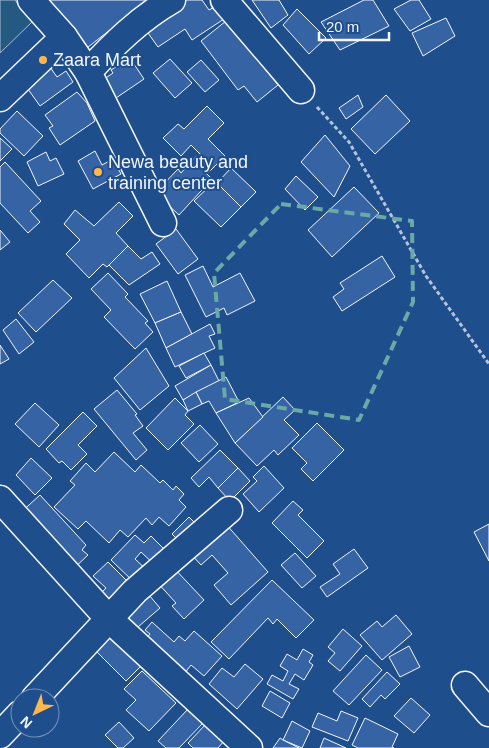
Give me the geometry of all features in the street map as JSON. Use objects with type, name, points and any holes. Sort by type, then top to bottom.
[{"type":"street","points":[[32,0],[64,37],[88,72],[163,223]]},
{"type":"street","points":[[88,72],[114,44],[154,10],[172,0]]},
{"type":"street","points":[[224,0],[301,90]]},
{"type":"street","points":[[0,98],[64,37]]},
{"type":"street","points":[[0,499],[108,618],[249,748]]},
{"type":"street","points":[[44,688],[108,618],[135,592],[229,510]]},
{"type":"street","points":[[465,685],[489,713]]},
{"type":"street","points":[[0,735],[10,724]]},
{"type":"path","points":[[301,90],[349,142],[426,276],[489,364]]},
{"type":"highlighted area","points":[[281,204],[412,221],[413,302],[359,420],[225,399],[214,273]]},
{"type":"shaded area","points":[[0,0],[15,0],[32,22],[0,53]]},
{"type":"building","points":[[48,0],[147,0],[147,1],[83,51]]},
{"type":"building","points":[[183,0],[202,0],[209,10],[216,6],[224,19],[192,40],[185,29],[158,47],[143,26]]},
{"type":"building","points":[[252,0],[279,0],[288,15],[271,28]]},
{"type":"building","points":[[364,0],[373,0],[389,26],[340,50],[321,22]]},
{"type":"building","points":[[411,0],[419,0],[431,19],[410,31],[394,9]]},
{"type":"building","points":[[297,9],[326,38],[309,54],[283,25]]},
{"type":"building","points":[[446,18],[455,36],[423,56],[412,33]]},
{"type":"building","points":[[226,21],[278,85],[257,102],[244,86],[238,90],[201,41]]},
{"type":"building","points":[[130,58],[144,79],[113,100],[100,82],[113,73],[111,70]]},
{"type":"building","points":[[170,59],[192,83],[175,98],[153,73]]},
{"type":"building","points":[[201,60],[219,80],[205,92],[187,72]]},
{"type":"building","points":[[50,67],[57,77],[66,71],[73,82],[40,106],[25,85]]},
{"type":"building","points":[[77,92],[87,103],[95,121],[60,145],[49,128],[53,126],[45,115]]},
{"type":"building","points":[[358,95],[363,107],[346,119],[339,108]]},
{"type":"building","points":[[386,95],[410,121],[375,154],[351,129]]},
{"type":"building","points":[[207,106],[224,123],[208,139],[225,156],[208,173],[196,161],[201,155],[191,145],[181,156],[163,138],[178,124],[184,129]]},
{"type":"building","points":[[17,111],[43,136],[24,156],[0,133],[0,129]]},
{"type":"building","points":[[325,135],[350,166],[334,197],[301,162]]},
{"type":"building","points":[[0,138],[12,149],[0,161]]},
{"type":"building","points":[[95,151],[102,165],[113,159],[121,174],[93,189],[78,161]]},
{"type":"building","points":[[46,152],[50,161],[56,158],[64,174],[38,186],[27,162]]},
{"type":"building","points":[[196,156],[206,165],[202,169],[212,179],[179,215],[155,193],[178,169],[181,173]]},
{"type":"building","points":[[5,162],[41,201],[30,211],[40,222],[28,233],[0,203],[0,167]]},
{"type":"building","points":[[231,168],[256,192],[241,207],[217,183]]},
{"type":"building","points":[[296,176],[318,197],[305,210],[285,189]]},
{"type":"building","points":[[215,181],[241,207],[221,227],[194,201]]},
{"type":"building","points":[[354,187],[379,213],[332,257],[308,230]]},
{"type":"building","points":[[119,202],[133,216],[116,233],[128,246],[107,267],[103,264],[89,278],[66,254],[80,240],[64,224],[75,210],[94,226]]},
{"type":"building","points":[[176,229],[198,259],[178,274],[156,244]]},
{"type":"building","points":[[0,230],[10,242],[0,250]]},
{"type":"building","points":[[128,246],[141,259],[152,252],[160,264],[129,285],[109,265]]},
{"type":"building","points":[[382,256],[395,277],[342,311],[333,297],[344,289],[340,283]]},
{"type":"building","points":[[203,266],[213,287],[240,273],[255,301],[227,315],[224,308],[206,317],[185,275]]},
{"type":"building","points":[[108,273],[128,294],[125,297],[148,321],[145,323],[153,332],[135,349],[104,317],[111,310],[91,289]]},
{"type":"building","points":[[53,280],[72,298],[36,332],[18,313]]},
{"type":"building","points":[[167,281],[181,312],[155,323],[140,294]]},
{"type":"building","points":[[181,312],[192,334],[166,348],[155,323]]},
{"type":"building","points":[[16,319],[34,342],[19,354],[3,330]]},
{"type":"building","points":[[210,324],[215,334],[209,336],[215,348],[175,367],[166,348]]},
{"type":"building","points":[[0,345],[9,359],[0,364]]},
{"type":"building","points":[[146,348],[169,386],[140,410],[114,378]]},
{"type":"building","points":[[204,353],[211,365],[186,378],[179,366]]},
{"type":"building","points":[[211,365],[219,381],[183,400],[175,386]]},
{"type":"building","points":[[226,377],[239,402],[216,413],[209,401],[202,404],[196,392]]},
{"type":"building","points":[[117,390],[137,414],[135,415],[143,426],[133,433],[147,450],[136,460],[94,409]]},
{"type":"building","points":[[196,392],[202,404],[188,411],[183,400]]},
{"type":"building","points":[[283,397],[295,410],[284,420],[299,435],[278,455],[274,450],[257,466],[235,443]]},
{"type":"building","points":[[175,398],[188,411],[185,415],[194,424],[168,450],[146,428]]},
{"type":"building","points":[[249,398],[263,417],[235,443],[216,413]]},
{"type":"building","points":[[35,403],[59,425],[39,447],[15,424]]},
{"type":"building","points":[[83,412],[97,426],[78,445],[87,454],[71,470],[62,461],[59,463],[46,449]]},
{"type":"building","points":[[317,423],[344,450],[313,481],[301,469],[307,463],[292,448]]},
{"type":"building","points":[[200,425],[218,444],[199,462],[181,443]]},
{"type":"building","points":[[220,450],[238,468],[218,488],[209,477],[199,487],[191,478]]},
{"type":"building","points":[[114,452],[135,472],[141,465],[160,483],[163,480],[173,490],[176,486],[184,494],[179,500],[186,507],[169,526],[159,517],[152,525],[146,518],[128,537],[120,530],[109,543],[86,521],[78,529],[54,507],[75,485],[70,481],[86,463],[95,472]]},
{"type":"building","points":[[31,458],[52,478],[35,495],[16,475]]},
{"type":"building","points":[[264,466],[284,488],[259,512],[243,494],[257,481],[253,477]]},
{"type":"building","points":[[238,468],[250,481],[230,501],[218,488]]},
{"type":"building","points":[[40,495],[86,545],[82,550],[88,555],[71,571],[18,515]]},
{"type":"building","points":[[293,501],[303,510],[298,515],[324,541],[307,558],[272,523]]},
{"type":"building","points":[[189,517],[199,527],[182,544],[172,534]]},
{"type":"building","points":[[225,523],[268,572],[231,605],[214,585],[228,573],[212,555],[201,565],[190,553]]},
{"type":"building","points":[[489,524],[489,561],[474,532]]},
{"type":"building","points":[[135,535],[144,543],[151,536],[169,554],[157,567],[141,552],[135,559],[150,573],[137,585],[111,560]]},
{"type":"building","points":[[354,549],[368,568],[327,597],[320,587],[340,574],[333,564]]},
{"type":"building","points":[[295,553],[316,576],[302,588],[281,565]]},
{"type":"building","points":[[108,562],[134,588],[110,610],[95,599],[106,588],[93,576]]},
{"type":"building","points":[[171,565],[204,600],[184,619],[172,606],[176,603],[155,580]]},
{"type":"building","points":[[272,580],[314,620],[296,638],[277,619],[273,624],[268,618],[229,659],[211,642]]},
{"type":"building","points":[[143,588],[160,608],[131,633],[113,617]]},
{"type":"building","points":[[396,615],[412,634],[382,660],[360,635],[377,621],[382,627]]},
{"type":"building","points":[[152,622],[174,642],[179,636],[185,641],[194,631],[222,656],[204,676],[191,665],[181,678],[144,641],[150,634],[145,630]]},
{"type":"building","points":[[111,628],[145,662],[126,681],[92,647]]},
{"type":"building","points":[[343,629],[362,646],[340,671],[328,661],[335,653],[328,647]]},
{"type":"building","points":[[409,646],[420,667],[400,677],[389,657]]},
{"type":"building","points":[[303,649],[313,655],[309,662],[313,665],[304,680],[295,674],[289,684],[299,689],[293,699],[267,684],[272,675],[283,681],[288,671],[280,666],[287,654],[297,660]]},
{"type":"building","points":[[366,655],[382,670],[349,705],[333,691]]},
{"type":"building","points":[[245,664],[263,679],[237,709],[209,684],[222,668],[234,677]]},
{"type":"building","points":[[142,671],[176,703],[149,731],[126,710],[136,700],[124,689]]},
{"type":"building","points":[[387,672],[400,684],[385,699],[381,695],[370,707],[362,699]]},
{"type":"building","points":[[270,691],[290,703],[282,718],[262,706]]},
{"type":"building","points":[[411,698],[430,715],[414,733],[394,716]]},
{"type":"building","points":[[188,709],[203,723],[179,748],[166,748],[158,741]]},
{"type":"building","points":[[341,711],[358,718],[348,741],[312,727],[318,713],[337,721]]},
{"type":"building","points":[[365,718],[398,734],[392,747],[394,748],[358,748],[352,745]]},
{"type":"building","points":[[292,721],[310,731],[302,748],[283,740]]},
{"type":"building","points":[[119,722],[134,738],[123,748],[118,748],[105,735]]},
{"type":"building","points":[[206,724],[224,741],[218,748],[193,748],[188,743]]},
{"type":"building","points":[[280,738],[283,740],[299,748],[273,748]]},
{"type":"building","points":[[324,738],[346,748],[320,748]]},
{"type":"place","name":"Zaara Mart","points":[[43,60]]},
{"type":"place","name":"Newa beauty and training center","points":[[98,172]]}]
